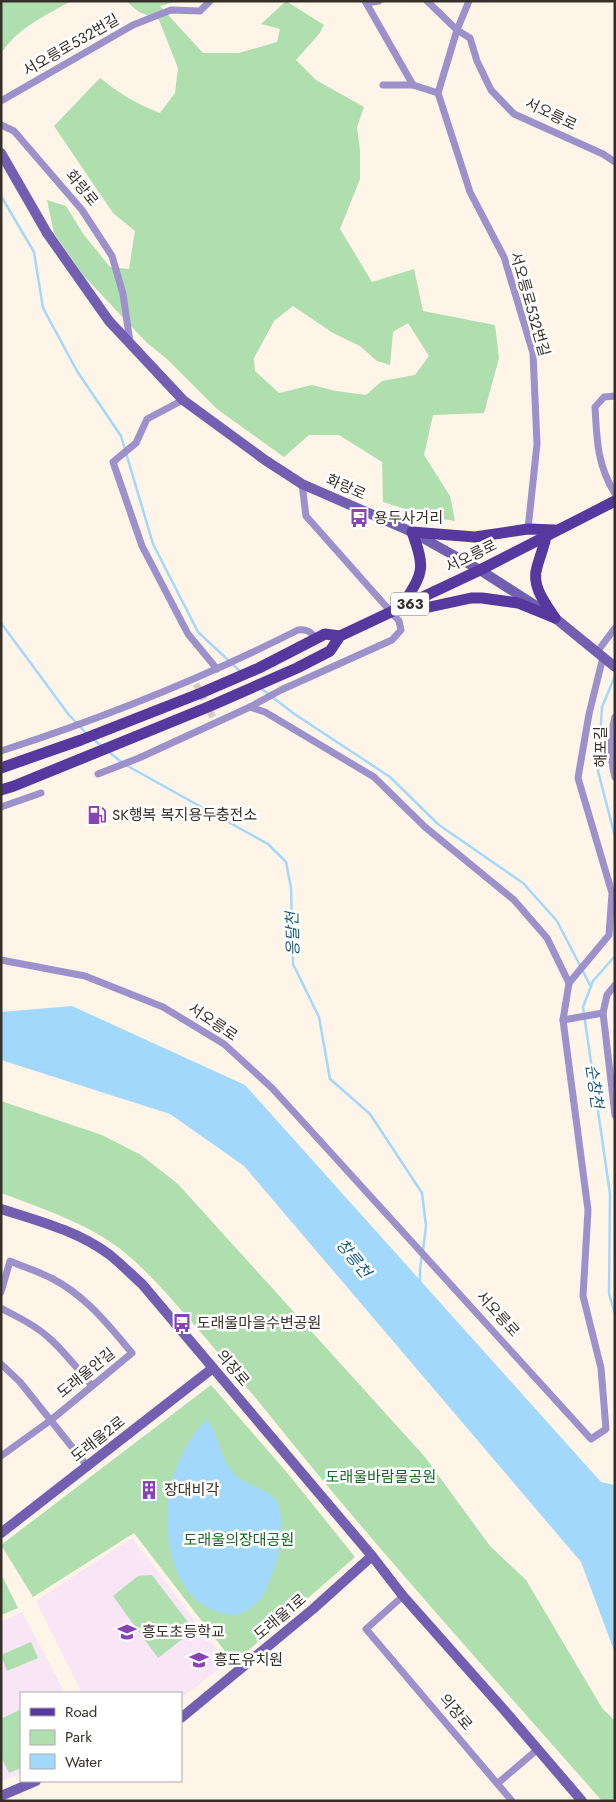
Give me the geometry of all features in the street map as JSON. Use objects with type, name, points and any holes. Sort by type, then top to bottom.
[{"type":"main road","name":"서오릉로","points":[[1,768],[81,740],[201,692],[259,668],[326,634],[340,636],[480,570],[615,501]]},
{"type":"main road","points":[[396,611],[420,576],[421,558],[412,532],[474,537],[528,529],[551,533],[536,567],[536,582],[542,599],[555,618]]},
{"type":"main road","points":[[396,611],[425,608],[471,598],[482,598],[518,603],[555,618]]},
{"type":"main road","name":"서오릉로","points":[[1,790],[99,752],[265,682],[330,651],[340,636]]},
{"type":"street","name":"서오릉로532번길","points":[[1,101],[133,25],[171,10],[200,11],[210,1]]},
{"type":"street","points":[[379,1],[366,2],[413,85]]},
{"type":"street","name":"서오릉로","points":[[427,1],[457,30],[470,38],[477,61],[491,90],[514,114],[603,154],[615,162]]},
{"type":"street","points":[[383,85],[413,85],[438,93],[457,30],[469,1]]},
{"type":"street","name":"서오릉로532번길","points":[[438,93],[470,192],[504,256],[533,353],[537,444],[528,529]]},
{"type":"street","name":"화랑로","points":[[1,125],[14,131],[76,203],[112,256],[122,294],[130,343]]},
{"type":"street","name":"화랑로","points":[[1,152],[47,233],[109,321],[183,400],[265,460],[302,484],[412,532],[480,570],[555,618],[607,660]]},
{"type":"street","points":[[615,396],[604,397],[595,407],[598,454],[607,481],[615,494]]},
{"type":"street","points":[[183,400],[147,419],[136,443],[114,462],[142,546],[188,634],[220,668]]},
{"type":"street","points":[[98,774],[139,758],[215,719],[250,707],[281,690],[392,640],[401,630],[396,611],[306,516],[302,484]]},
{"type":"street","points":[[250,707],[265,712],[374,777],[425,827],[514,900],[547,938],[571,981],[609,935],[612,893],[578,778],[589,714],[607,660],[615,628]]},
{"type":"street","points":[[1,750],[74,727],[195,681],[298,630],[310,631],[317,639]]},
{"type":"street","name":"해포길","points":[[615,717],[611,745],[615,777]]},
{"type":"street","points":[[1,807],[41,793]]},
{"type":"street","name":"서오릉로","points":[[1,960],[85,976],[163,1007],[224,1044],[272,1088],[591,1439],[606,1428],[601,1368],[583,1296],[588,1210],[563,1020],[571,981]]},
{"type":"street","points":[[615,985],[607,995],[600,1014],[615,1115]]},
{"type":"street","points":[[563,1020],[600,1014]]},
{"type":"street","name":"의장로","points":[[1,1209],[61,1228],[81,1237],[110,1256],[142,1284],[372,1556],[403,1596],[582,1801]]},
{"type":"street","name":"도래울안길","points":[[1,1292],[10,1261],[54,1279],[101,1316],[132,1353],[51,1420],[4,1454],[1,1445]]},
{"type":"street","points":[[1,1308],[47,1336],[92,1386]]},
{"type":"street","points":[[1,1364],[20,1382],[88,1467]]},
{"type":"street","name":"도래울2로","points":[[1,1534],[213,1368]]},
{"type":"street","name":"도래울1로","points":[[182,1717],[313,1609],[372,1556]]},
{"type":"street","name":"의장로","points":[[403,1596],[366,1629],[512,1801]]},
{"type":"street","points":[[498,1783],[538,1749]]},
{"type":"street","points":[[1,1796],[34,1782]]},
{"type":"shaded area","name":"흥도초등학교","points":[[132,1538],[227,1663],[182,1697],[182,1692],[82,1692],[36,1601]]},
{"type":"shaded area","points":[[22,1612],[64,1692],[20,1692],[20,1773],[1,1782],[1,1622]]},
{"type":"green space","points":[[1,1],[71,1],[23,30],[1,54]]},
{"type":"green space","points":[[126,1],[178,1],[160,6],[203,53],[239,53],[277,42],[280,29],[261,24],[286,1],[324,25],[319,34],[296,60],[316,80],[364,107],[357,127],[360,150],[360,179],[340,229],[372,282],[414,269],[423,311],[495,325],[499,358],[484,413],[433,415],[424,455],[450,496],[455,521],[431,517],[383,502],[382,462],[339,435],[309,435],[284,457],[217,409],[167,359],[146,342],[83,275],[54,233],[47,200],[66,206],[84,235],[110,267],[129,269],[135,231],[113,213],[54,126],[100,78],[129,98],[160,113],[175,93],[178,68],[159,20],[139,12]],"holes":[[[293,306],[333,333],[360,346],[377,361],[390,365],[393,332],[408,323],[429,356],[415,375],[382,381],[366,395],[336,391],[312,385],[279,393],[255,371],[254,358],[274,321]]]},
{"type":"green space","name":"도래울바람물공원","points":[[1,1101],[102,1135],[141,1155],[178,1184],[425,1457],[490,1546],[526,1580],[602,1708],[615,1721],[615,1801],[602,1801],[393,1563],[241,1380],[147,1273],[119,1248],[77,1223],[1,1193]]},
{"type":"green space","name":"도래울의장대공원","points":[[211,1385],[289,1475],[355,1557],[234,1663],[134,1533],[33,1597],[1,1545]]},
{"type":"green space","points":[[1,1574],[18,1608],[1,1615]]},
{"type":"green space","points":[[152,1575],[194,1630],[158,1658],[113,1596],[138,1576]]},
{"type":"green space","points":[[31,1642],[38,1658],[7,1671],[1,1655]]},
{"type":"green space","points":[[20,1710],[20,1768],[9,1773],[1,1756],[1,1719]]},
{"type":"water","name":"창릉천","points":[[72,1006],[245,1085],[601,1482],[615,1485],[615,1653],[581,1562],[244,1166],[170,1114],[1,1060],[1,1012]]},
{"type":"water","points":[[207,1419],[224,1459],[233,1473],[273,1497],[277,1502],[281,1517],[278,1554],[268,1585],[257,1602],[248,1610],[237,1615],[222,1613],[204,1606],[190,1593],[179,1577],[172,1557],[168,1516],[169,1495],[173,1477],[187,1446]]},
{"type":"waterway","points":[[1,196],[34,252],[43,308],[77,371],[121,436],[153,544],[198,632],[242,673]]},
{"type":"waterway","name":"응달천","points":[[1,623],[69,715],[87,734]]},
{"type":"waterway","name":"순창천","points":[[615,676],[602,707],[598,771],[615,837]]},
{"type":"waterway","points":[[262,689],[293,713],[390,777],[439,825],[523,883],[557,921],[591,987]]},
{"type":"waterway","name":"응달천","points":[[93,739],[103,747]]},
{"type":"waterway","name":"응달천","points":[[109,752],[124,764],[268,844],[286,862],[291,888],[293,964],[319,1017],[330,1079],[370,1114],[422,1193],[426,1226],[423,1250]]},
{"type":"waterway","name":"순창천","points":[[615,956],[593,981],[583,1007],[610,1194],[609,1294],[615,1314]]},
{"type":"waterway","name":"응달천","points":[[420,1282],[422,1255]]},
{"type":"tunnel","points":[[196,684],[213,717]]},
{"type":"place","name":"용두사거리","points":[[359,518]]},
{"type":"place","name":"SK행복 복지용두충전소","points":[[97,815]]},
{"type":"place","name":"도래울마을수변공원","points":[[182,1323]]},
{"type":"place","name":"장대비각","points":[[149,1490]]},
{"type":"place","name":"흥도초등학교","points":[[127,1632]]},
{"type":"place","name":"흥도유치원","points":[[199,1660]]}]
